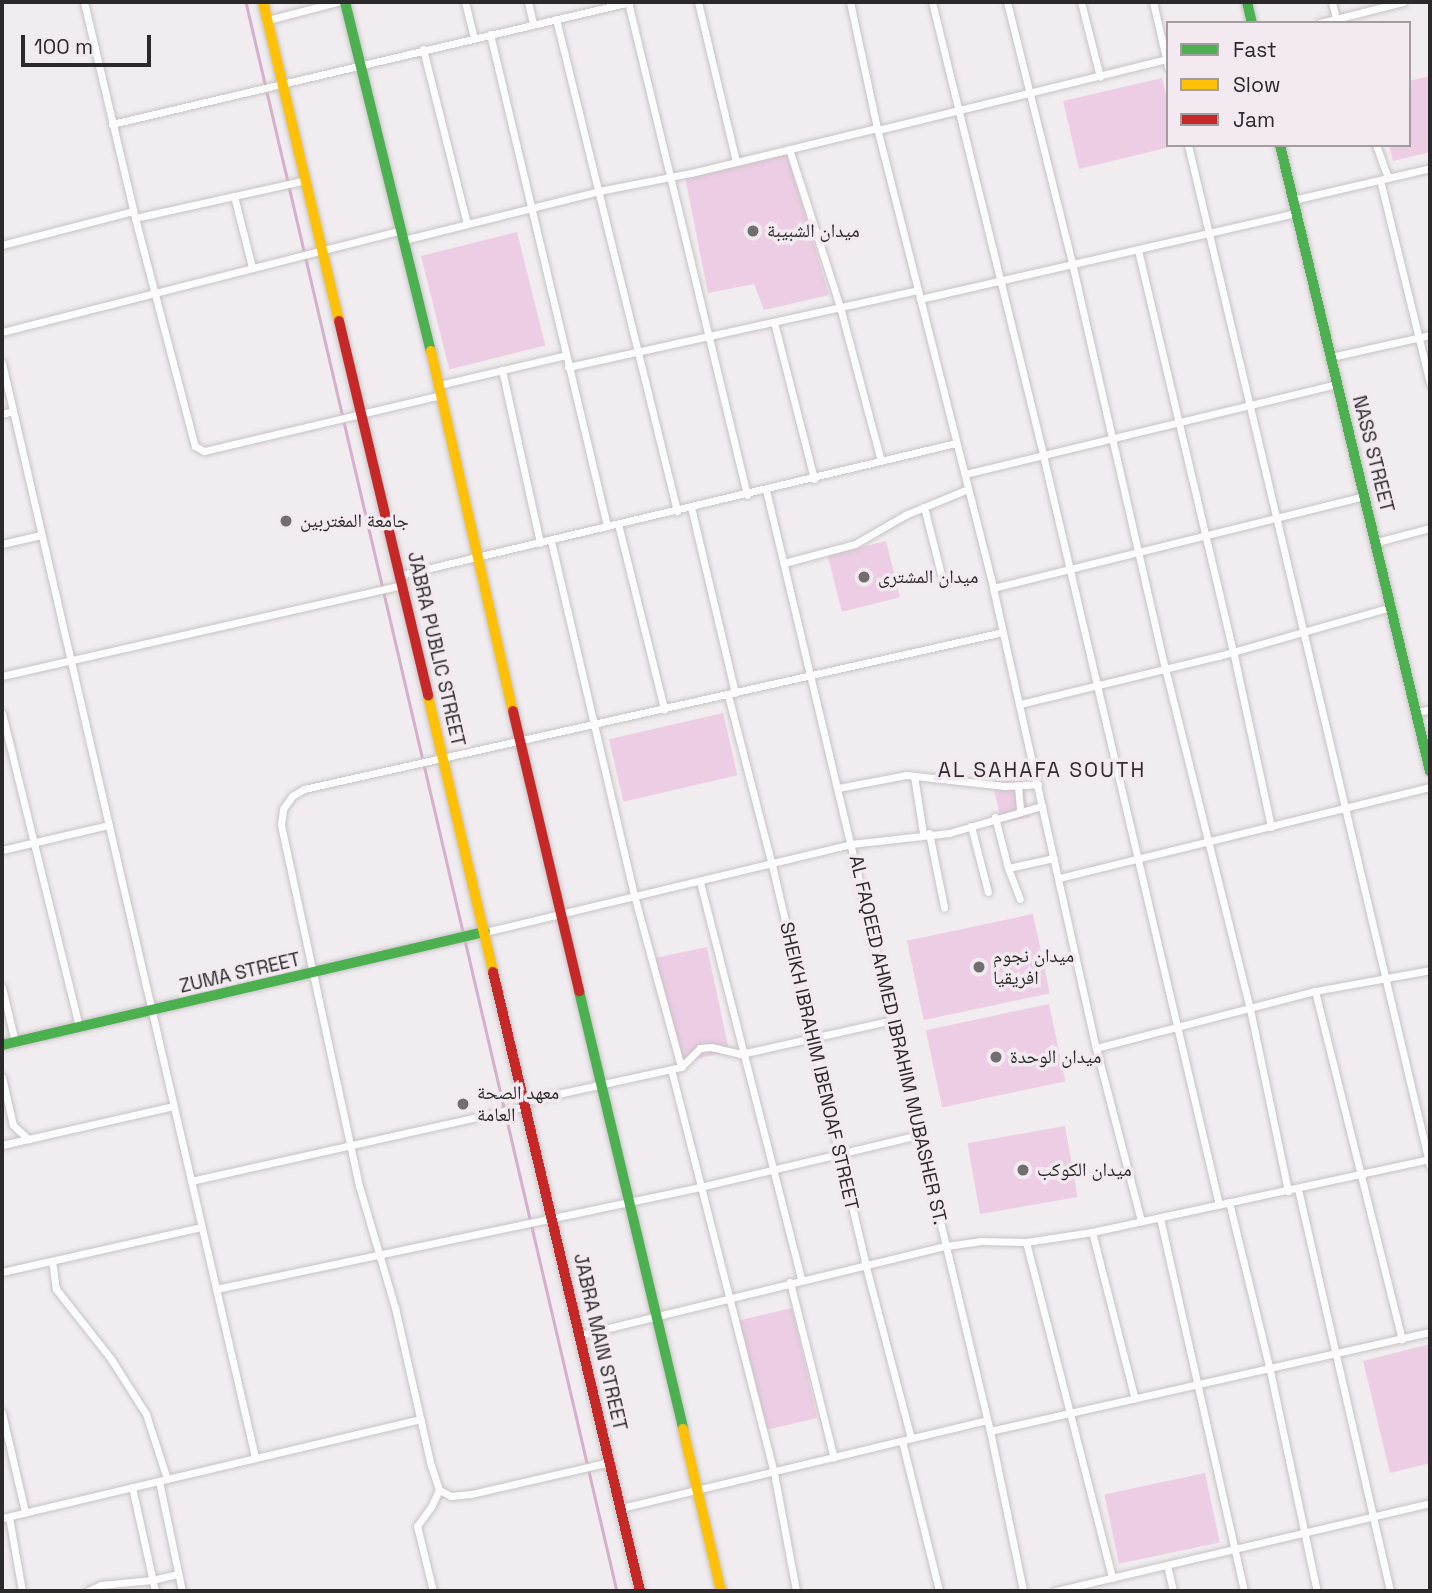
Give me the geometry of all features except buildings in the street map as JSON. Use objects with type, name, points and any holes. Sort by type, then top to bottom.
[{"type":"street","points":[[84,2],[134,214],[195,446],[199,451],[362,414],[502,370],[566,355]]},
{"type":"street","name":"JABRA PUBLIC STREET","points":[[263,2],[527,1103]]},
{"type":"street","points":[[268,20],[337,2]]},
{"type":"street","points":[[345,2],[440,390],[520,742],[721,1591]]},
{"type":"street","points":[[465,2],[474,37]]},
{"type":"street","points":[[528,2],[533,24]]},
{"type":"street","points":[[112,124],[629,2],[747,495]]},
{"type":"street","points":[[698,2],[736,162]]},
{"type":"street","points":[[850,2],[877,129],[993,588],[1096,1048],[1141,1221]]},
{"type":"street","points":[[932,2],[1043,455],[1219,1205]]},
{"type":"street","points":[[1007,2],[1072,262],[1165,668],[1250,1009],[1288,1191]]},
{"type":"street","points":[[1081,2],[1100,77]]},
{"type":"street","points":[[1153,2],[1166,58]]},
{"type":"street","points":[[1247,2],[1252,21]]},
{"type":"street","points":[[1332,2],[1341,20],[1403,2]]},
{"type":"street","points":[[556,19],[677,510]]},
{"type":"street","points":[[490,34],[607,526]]},
{"type":"street","points":[[423,49],[467,224]]},
{"type":"street","points":[[2,331],[323,250],[467,224],[670,174],[736,162],[1166,62]]},
{"type":"street","points":[[580,1335],[946,1245],[980,1241],[1026,1242],[1092,1232],[1430,1161],[1344,810],[1189,147]]},
{"type":"street","name":"NASS STREET","points":[[1280,147],[1430,771]]},
{"type":"street","points":[[1376,147],[1430,384]]},
{"type":"street","points":[[789,149],[840,307],[881,461]]},
{"type":"street","points":[[1293,200],[1430,168]]},
{"type":"street","points":[[2,245],[134,214],[306,180]]},
{"type":"street","points":[[234,196],[252,267]]},
{"type":"street","points":[[920,299],[1072,262],[1138,250],[1296,213]]},
{"type":"street","points":[[1138,250],[1233,651],[1271,827]]},
{"type":"street","points":[[568,367],[918,290]]},
{"type":"street","points":[[774,322],[814,479]]},
{"type":"street","points":[[1331,357],[1430,335]]},
{"type":"street","points":[[2,363],[255,1457]]},
{"type":"street","points":[[502,370],[540,543]]},
{"type":"street","points":[[965,474],[1338,384]]},
{"type":"street","points":[[2,414],[13,411]]},
{"type":"street","points":[[2,676],[402,580],[477,558],[607,526],[747,495],[956,443]]},
{"type":"street","points":[[784,563],[855,544],[923,507],[968,489]]},
{"type":"street","name":"AL FAQEED AHMED IBRAHIM MUBASHER ST.","points":[[766,490],[990,1431],[1023,1591]]},
{"type":"street","points":[[993,588],[1205,538],[1365,496]]},
{"type":"street","points":[[923,507],[941,575]]},
{"type":"street","name":"SHEIKH IBRAHIM IBENOAF STREET","points":[[691,508],[865,1263],[911,1438]]},
{"type":"street","points":[[618,524],[664,709]]},
{"type":"street","points":[[1377,542],[1430,528]]},
{"type":"street","points":[[2,544],[41,535]]},
{"type":"street","points":[[551,541],[634,895],[681,1067]]},
{"type":"street","points":[[1020,704],[1233,651],[1391,607]]},
{"type":"street","points":[[433,1591],[417,1525],[431,1507],[439,1490],[380,1254],[359,1186],[281,824],[283,809],[292,796],[304,789],[1003,632]]},
{"type":"street","points":[[1415,713],[1430,709]]},
{"type":"street","points":[[2,713],[79,1027]]},
{"type":"street","points":[[838,788],[914,776],[1018,786],[1038,784]]},
{"type":"street","points":[[914,776],[944,907]]},
{"type":"street","points":[[1018,786],[1020,810]]},
{"type":"street","points":[[1059,878],[1430,787]]},
{"type":"street","points":[[485,932],[851,844],[926,833],[949,833],[995,817],[1042,806]]},
{"type":"street","points":[[995,817],[1007,868],[1020,899]]},
{"type":"street","points":[[2,850],[108,825]]},
{"type":"street","points":[[971,826],[988,892]]},
{"type":"street","points":[[1007,868],[1054,858]]},
{"type":"street","points":[[700,882],[741,1054],[801,1279]]},
{"type":"street","name":"ZUMA STREET","points":[[2,1045],[485,932]]},
{"type":"street","points":[[1096,1048],[1315,991],[1430,970]]},
{"type":"street","points":[[2,987],[15,1042]]},
{"type":"street","points":[[1315,991],[1402,1339]]},
{"type":"street","points":[[191,1181],[681,1067],[700,1048],[712,1047],[741,1054],[893,1020]]},
{"type":"street","points":[[671,1069],[774,1473],[796,1591]]},
{"type":"street","points":[[2,1077],[13,1125],[28,1139]]},
{"type":"street","name":"JABRA MAIN STREET","points":[[527,1103],[640,1591]]},
{"type":"street","points":[[2,1145],[173,1106]]},
{"type":"street","points":[[216,1289],[700,1186],[919,1135]]},
{"type":"street","points":[[1298,1189],[1390,1591]]},
{"type":"street","points":[[1229,1202],[1269,1366],[1317,1591]]},
{"type":"street","points":[[1160,1217],[1244,1591]]},
{"type":"street","points":[[2,1272],[201,1227]]},
{"type":"street","points":[[1092,1232],[1135,1399]]},
{"type":"street","points":[[1026,1242],[1072,1413],[1112,1578]]},
{"type":"street","points":[[51,1261],[56,1289],[111,1359],[146,1414],[162,1480],[177,1574],[183,1591]]},
{"type":"street","points":[[790,1282],[834,1458]]},
{"type":"street","points":[[990,1431],[1269,1366],[1336,1354],[1430,1332]]},
{"type":"street","points":[[2,1413],[25,1513]]},
{"type":"street","points":[[22,1591],[6,1517],[420,1419]]},
{"type":"street","points":[[621,1508],[987,1420]]},
{"type":"street","points":[[901,1441],[939,1591]]},
{"type":"street","points":[[439,1490],[451,1496],[471,1494],[610,1462]]},
{"type":"street","points":[[132,1487],[155,1591]]},
{"type":"street","points":[[1055,1591],[1430,1503]]},
{"type":"street","points":[[1167,1565],[1173,1591]]},
{"type":"street","points":[[88,1591],[101,1585],[152,1580],[177,1574]]},
{"type":"shaded area","points":[[1430,76],[1430,152],[1393,161],[1390,147],[1411,147],[1411,81]]},
{"type":"shaded area","points":[[1162,78],[1166,95],[1166,147],[1170,147],[1079,169],[1063,101]]},
{"type":"shaded area","name":"ميدان الشبيبة","points":[[787,153],[829,295],[764,310],[754,284],[708,293],[685,177]]},
{"type":"shaded area","points":[[517,232],[545,346],[449,369],[421,256]]},
{"type":"shaded area","name":"ميدان المشترى","points":[[886,541],[900,597],[842,612],[828,556]]},
{"type":"shaded area","points":[[723,713],[737,775],[623,802],[609,739]]},
{"type":"shaded area","points":[[1021,776],[1030,817],[1001,823],[993,782]]},
{"type":"shaded area","name":"ميدان نجوم افريقيا","points":[[1033,914],[1050,993],[924,1020],[907,941]]},
{"type":"shaded area","points":[[707,947],[729,1052],[677,1063],[655,958]]},
{"type":"shaded area","name":"ميدان الوحدة","points":[[1049,1004],[1065,1081],[942,1107],[926,1030]]},
{"type":"shaded area","name":"ميدان الكوكب","points":[[1065,1126],[1078,1197],[980,1214],[968,1143]]},
{"type":"shaded area","points":[[792,1308],[817,1418],[765,1430],[739,1320]]},
{"type":"shaded area","points":[[1430,1344],[1430,1463],[1390,1473],[1363,1361]]},
{"type":"shaded area","points":[[1205,1473],[1220,1542],[1119,1564],[1104,1494]]},
{"type":"waterway","points":[[246,2],[617,1591]]},
{"type":"traffic: fast","points":[[345,2],[431,351]]},
{"type":"traffic: fast","points":[[1247,2],[1252,21]]},
{"type":"traffic: fast","points":[[1280,147],[1430,771]]},
{"type":"traffic: fast","points":[[2,1045],[485,932]]},
{"type":"traffic: fast","points":[[579,991],[683,1429]]},
{"type":"traffic: slow","points":[[263,2],[339,321]]},
{"type":"traffic: slow","points":[[431,351],[513,711]]},
{"type":"traffic: slow","points":[[428,696],[493,972]]},
{"type":"traffic: slow","points":[[683,1429],[721,1591]]},
{"type":"traffic: jam","points":[[339,321],[428,696]]},
{"type":"traffic: jam","points":[[513,711],[579,991]]},
{"type":"traffic: jam","points":[[493,972],[640,1591]]},
{"type":"place","name":"ميدان الشبيبة","points":[[753,231]]},
{"type":"place","name":"جامعة المغتربين","points":[[286,521]]},
{"type":"place","name":"ميدان المشترى","points":[[864,577]]},
{"type":"place","name":"ميدان نجوم افريقيا","points":[[979,967]]},
{"type":"place","name":"ميدان الوحدة","points":[[996,1057]]},
{"type":"place","name":"معهد الصحة العامة","points":[[463,1104]]},
{"type":"place","name":"ميدان الكوكب","points":[[1023,1170]]},
{"type":"district","name":"AL SAHAFA SOUTH","points":[[1042,770]]}]
